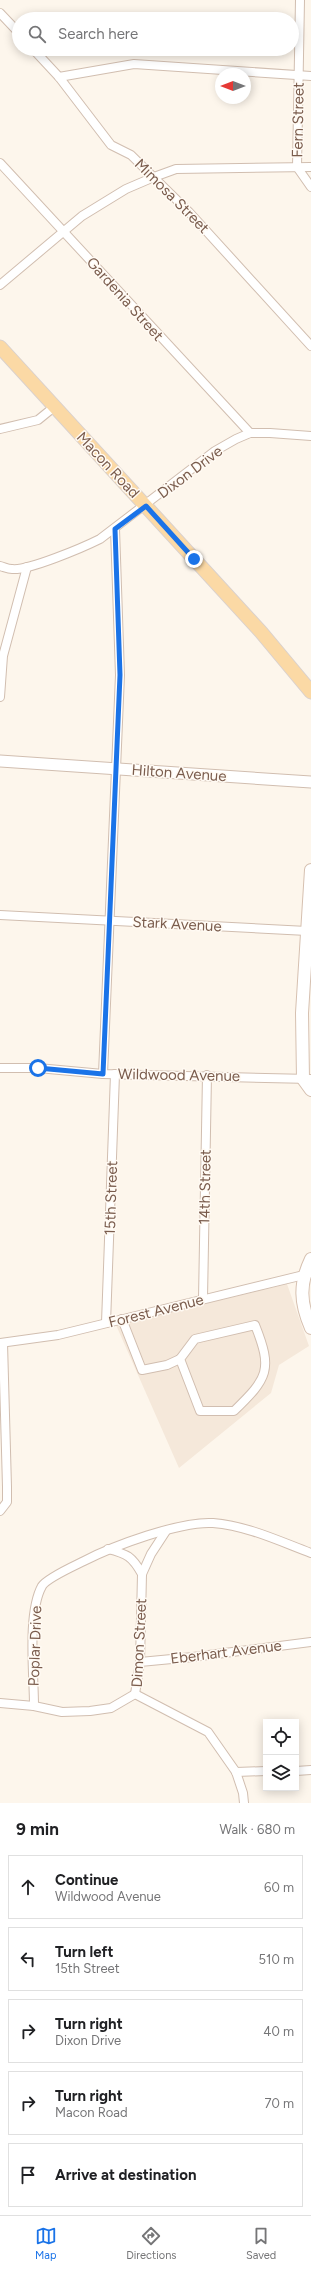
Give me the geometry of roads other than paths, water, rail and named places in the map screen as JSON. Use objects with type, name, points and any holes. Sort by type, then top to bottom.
[{"type":"main road","name":"Macon Road","points":[[0,347],[310,687]]},
{"type":"main road","points":[[311,870],[307,931],[307,1079],[311,1090]]},
{"type":"main road","points":[[311,1259],[302,1298],[311,1328]]},
{"type":"street","name":"Fern Street","points":[[300,0],[297,167],[311,187]]},
{"type":"street","points":[[0,13],[12,26]]},
{"type":"street","name":"Mimosa Street","points":[[40,56],[59,77],[111,145],[131,155],[189,212],[311,346]]},
{"type":"street","points":[[59,77],[134,64],[311,76]]},
{"type":"street","name":"Gardenia Street","points":[[0,163],[64,231],[134,310],[250,433]]},
{"type":"street","points":[[0,286],[82,216],[126,188],[154,177],[176,169],[311,167]]},
{"type":"street","points":[[0,429],[38,420],[54,407]]},
{"type":"street","name":"Dixon Drive","points":[[0,574],[27,567],[83,547],[115,529],[215,451],[250,433],[311,436]]},
{"type":"street","points":[[103,1074],[120,675],[115,529]]},
{"type":"street","name":"Dixon Drive","points":[[0,566],[13,570]]},
{"type":"street","points":[[0,697],[3,656],[27,567]]},
{"type":"street","name":"Hilton Avenue","points":[[0,761],[311,782]]},
{"type":"street","name":"Stark Avenue","points":[[0,915],[307,931]]},
{"type":"street","name":"Wildwood Avenue","points":[[0,1068],[38,1068],[103,1074],[207,1075],[307,1079]]},
{"type":"street","name":"15th Street","points":[[106,1322],[115,1074]]},
{"type":"street","name":"14th Street","points":[[202,1299],[207,1075]]},
{"type":"street","name":"Forest Avenue","points":[[1,1343],[58,1335],[106,1322],[307,1274]]},
{"type":"street","points":[[122,1319],[142,1370],[167,1365],[180,1359],[195,1339],[255,1325],[264,1347],[266,1366],[263,1379],[234,1411],[200,1411],[180,1359]]},
{"type":"street","points":[[0,1511],[7,1502],[1,1343]]},
{"type":"street","name":"Poplar Drive","points":[[34,1706],[34,1618],[37,1598],[43,1584],[61,1573],[108,1549],[194,1524],[220,1524],[263,1534],[311,1553]]},
{"type":"street","name":"Dimon Street","points":[[166,1531],[151,1554],[142,1574],[140,1662],[135,1694],[208,1732],[236,1772],[243,1793],[244,1803]]},
{"type":"street","points":[[108,1549],[124,1553],[134,1560],[142,1574]]},
{"type":"street","name":"Eberhart Avenue","points":[[140,1662],[311,1642]]},
{"type":"street","points":[[0,1703],[34,1706],[62,1712],[90,1711],[111,1708],[135,1694]]},
{"type":"street","points":[[299,1770],[311,1770]]},
{"type":"street","points":[[236,1772],[263,1771]]}]
